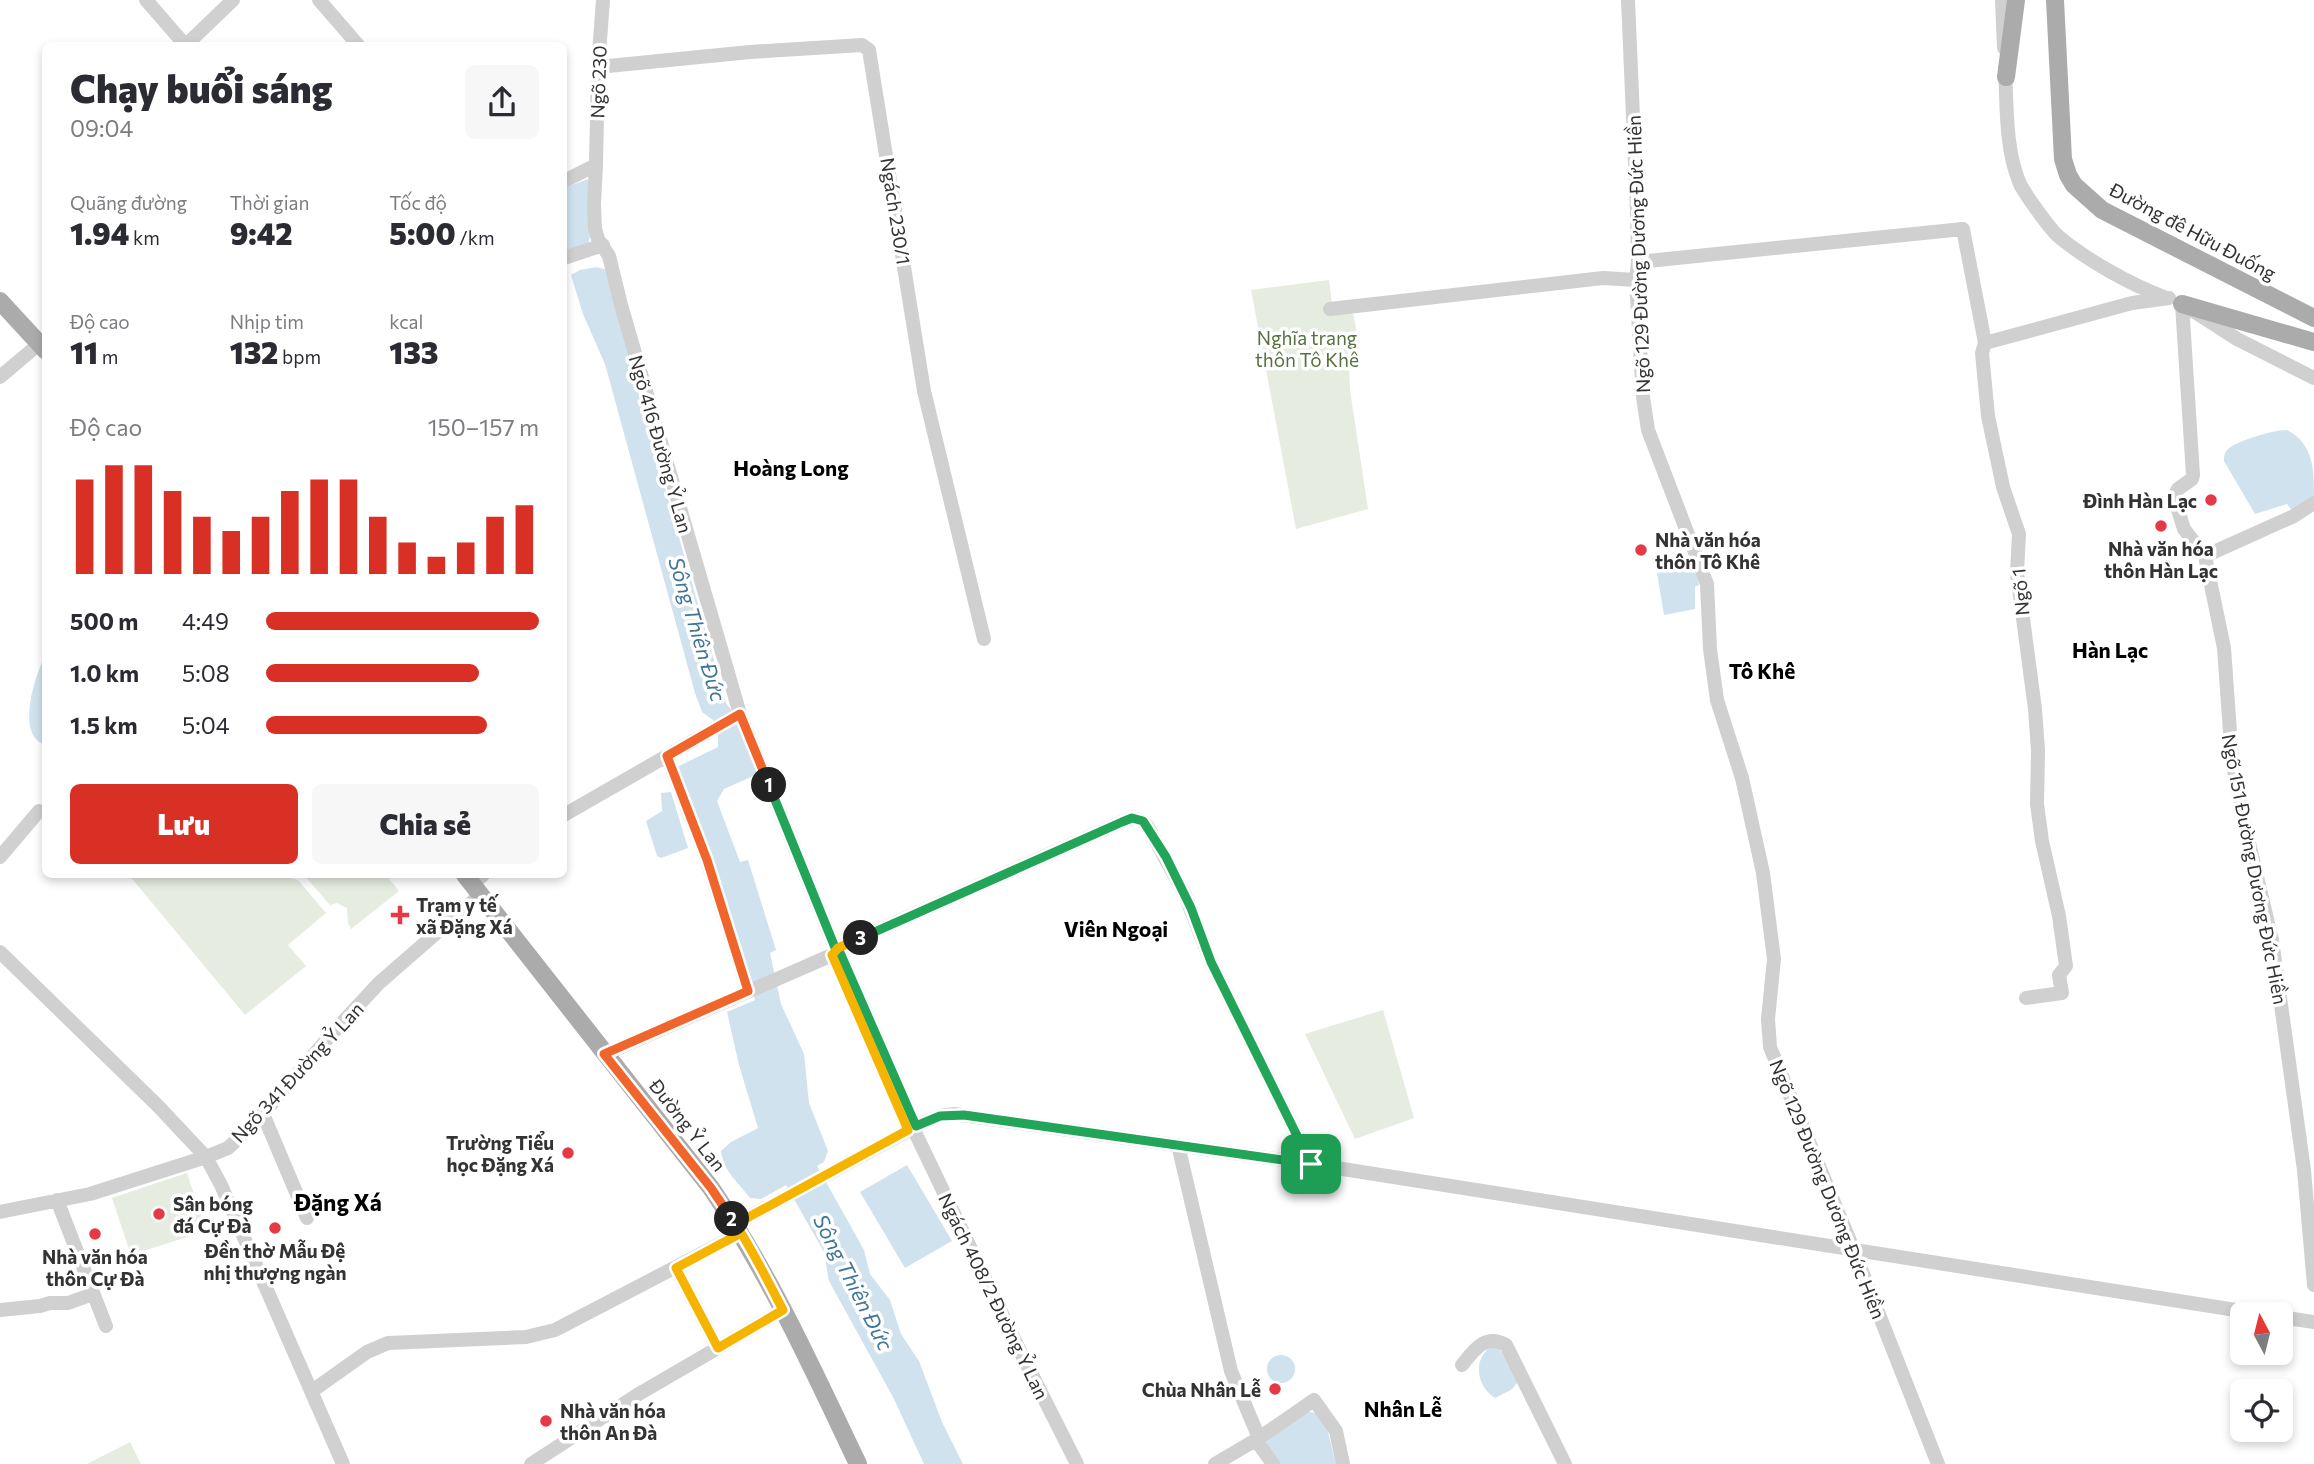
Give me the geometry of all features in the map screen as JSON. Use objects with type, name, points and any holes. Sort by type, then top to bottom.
[{"type":"main road","points":[[2006,77],[2016,0]]},
{"type":"main road","name":"Đường đê Hữu Đuống","points":[[2055,0],[2061,145],[2068,174],[2074,185],[2102,210],[2314,318]]},
{"type":"main road","points":[[0,301],[42,347]]},
{"type":"main road","points":[[2175,301],[2314,342]]},
{"type":"main road","name":"Đường Ỷ Lan","points":[[475,882],[604,1054],[711,1188],[738,1229],[783,1310],[858,1464]]},
{"type":"street","points":[[146,0],[183,42]]},
{"type":"street","points":[[189,42],[233,0]]},
{"type":"street","points":[[319,0],[356,42]]},
{"type":"street","name":"Ngõ 230","points":[[596,165],[598,67],[603,0]]},
{"type":"street","name":"Ngõ 129 Đường Dương Đức Hiền","points":[[1628,0],[1638,262],[1636,279],[1643,397],[1648,430],[1707,584],[1710,649],[1717,700],[1742,778],[1763,873],[1774,959],[1768,1019],[1770,1047],[1938,1464]]},
{"type":"street","points":[[2002,0],[2010,144],[2020,185],[2056,235],[2104,267],[2146,290],[2175,301],[2236,339],[2314,377]]},
{"type":"street","name":"Ngách 230/1","points":[[598,67],[750,52],[862,45],[869,50],[924,391],[984,639]]},
{"type":"street","points":[[567,180],[596,165]]},
{"type":"street","name":"Ngõ 416 Đường Ỷ Lan","points":[[596,165],[594,216],[597,236],[609,256],[740,714],[835,951],[874,1040]]},
{"type":"street","points":[[1638,262],[1963,229],[1985,343],[2132,303],[2175,301]]},
{"type":"street","points":[[567,257],[603,245]]},
{"type":"street","points":[[1329,309],[1603,278],[1636,279]]},
{"type":"street","name":"Ngõ 151 Đường Dương Đức Hiền","points":[[2175,301],[2193,475],[2192,480],[2178,489],[2174,497],[2184,529],[2205,556],[2224,648],[2233,771],[2272,940],[2309,1169],[2314,1285]]},
{"type":"street","name":"Ngõ 1","points":[[1985,343],[1982,359],[1988,416],[2003,487],[2019,534],[2017,573],[2035,709],[2038,750],[2037,804],[2066,966],[2059,975],[2062,993],[2026,998]]},
{"type":"street","points":[[0,377],[42,347]]},
{"type":"street","points":[[2205,556],[2294,516],[2314,503]]},
{"type":"street","points":[[567,813],[740,714]]},
{"type":"street","points":[[667,756],[707,860],[748,991]]},
{"type":"street","points":[[0,857],[39,811]]},
{"type":"street","points":[[604,1054],[1122,822],[1132,818],[1140,819],[1148,827],[1178,881],[1211,962],[1311,1164]]},
{"type":"street","name":"Ngõ 341 Đường Ỷ Lan","points":[[0,1212],[122,1185],[206,1157],[238,1140],[379,983],[475,882]]},
{"type":"street","points":[[0,952],[158,1105],[206,1157],[221,1185],[343,1464]]},
{"type":"street","name":"Ngách 408/2 Đường Ỷ Lan","points":[[874,1040],[912,1128],[1077,1464]]},
{"type":"street","points":[[263,1114],[307,1218]]},
{"type":"street","points":[[312,1391],[377,1346],[388,1343],[541,1334],[568,1325],[676,1268],[771,1205],[912,1128],[940,1116],[964,1115],[1311,1164],[2230,1309]]},
{"type":"street","points":[[1178,1145],[1231,1371],[1257,1439],[1273,1464]]},
{"type":"street","points":[[57,1200],[106,1326]]},
{"type":"street","points":[[676,1268],[718,1348]]},
{"type":"street","points":[[0,1310],[68,1303],[93,1294]]},
{"type":"street","points":[[531,1464],[611,1411],[783,1310]]},
{"type":"street","points":[[2293,1319],[2314,1322]]},
{"type":"street","points":[[1462,1365],[1481,1343],[1495,1340],[1506,1345],[1559,1462]]},
{"type":"street","points":[[1215,1464],[1314,1400],[1336,1431],[1343,1464]]},
{"type":"green space","name":"Nghĩa trang thôn Tô Khê","points":[[1329,280],[1333,310],[1352,308],[1356,328],[1349,368],[1350,390],[1368,509],[1296,529],[1251,290]]},
{"type":"green space","points":[[131,878],[289,878],[298,880],[326,913],[288,945],[306,966],[245,1015]]},
{"type":"green space","points":[[307,878],[388,878],[399,891],[351,929],[347,908],[337,903],[330,905]]},
{"type":"green space","points":[[1383,1010],[1414,1118],[1355,1139],[1305,1034]]},
{"type":"green space","name":"Sân bóng đá Cự Đà","points":[[187,1173],[206,1231],[131,1255],[112,1198]]},
{"type":"green space","points":[[130,1442],[141,1464],[87,1464]]},
{"type":"water","points":[[588,179],[592,212],[588,245],[567,253],[567,187]]},
{"type":"water","name":"Sông Thiên Đức","points":[[597,267],[607,270],[726,703],[737,718],[760,773],[724,789],[717,801],[740,862],[748,860],[776,950],[770,953],[781,1004],[804,1054],[809,1103],[828,1151],[824,1162],[817,1166],[864,1250],[870,1274],[890,1300],[901,1334],[919,1361],[942,1422],[963,1464],[924,1464],[894,1399],[829,1281],[824,1252],[786,1185],[761,1199],[750,1198],[728,1171],[722,1158],[721,1151],[731,1142],[758,1128],[727,1012],[755,1000],[717,873],[675,768],[718,747],[718,736],[713,720],[702,712],[695,693],[605,364],[583,314],[571,275],[580,270]]},
{"type":"water","points":[[2287,430],[2303,443],[2311,459],[2314,497],[2293,512],[2287,504],[2255,514],[2224,461],[2225,454],[2227,450],[2246,440]]},
{"type":"water","points":[[1689,564],[1699,585],[1695,587],[1695,609],[1664,615],[1657,573]]},
{"type":"water","points":[[42,664],[42,744],[31,731],[29,721],[31,698]]},
{"type":"water","points":[[671,792],[688,848],[661,858],[657,856],[646,821],[662,811],[661,793]]},
{"type":"water","points":[[907,1165],[952,1241],[905,1268],[860,1192]]},
{"type":"water","points":[[1489,1348],[1499,1348],[1519,1381],[1511,1390],[1495,1398],[1484,1388],[1479,1374],[1480,1361]]},
{"type":"water","points":[[1281,1355],[1291,1359],[1295,1369],[1291,1379],[1281,1383],[1271,1379],[1267,1369],[1271,1359]]},
{"type":"water","points":[[1309,1412],[1316,1413],[1327,1428],[1336,1464],[1279,1464],[1266,1445],[1267,1437]]},
{"type":"place","name":"Đình Hàn Lạc","points":[[2211,500]]},
{"type":"place","name":"Nhà văn hóa thôn Hàn Lạc","points":[[2161,526]]},
{"type":"place","name":"Nhà văn hóa thôn Tô Khê","points":[[1641,550]]},
{"type":"place","name":"Trạm y tế xã Đặng Xá","points":[[400,915]]},
{"type":"place","name":"Trường Tiểu học Đặng Xá","points":[[568,1153]]},
{"type":"place","name":"Sân bóng đá Cự Đà","points":[[159,1214]]},
{"type":"place","name":"Đền thờ Mẫu Đệ nhị thượng ngàn","points":[[275,1228]]},
{"type":"place","name":"Nhà văn hóa thôn Cự Đà","points":[[95,1234]]},
{"type":"place","name":"Chùa Nhân Lễ","points":[[1275,1389]]},
{"type":"place","name":"Nhà văn hóa thôn An Đà","points":[[546,1421]]},
{"type":"district","name":"Hoàng Long","points":[[791,467]]},
{"type":"district","name":"Hàn Lạc","points":[[2110,649]]},
{"type":"district","name":"Tô Khê","points":[[1762,670]]},
{"type":"district","name":"Viên Ngoại","points":[[1116,928]]},
{"type":"district","name":"Đặng Xá","points":[[338,1202]]},
{"type":"district","name":"Nhân Lễ","points":[[1403,1408]]},
{"type":"route","points":[[1311,1164],[954,1114],[940,1116],[916,1126],[838,948],[836,950],[740,714],[667,756],[707,860],[748,991],[604,1054],[711,1188],[736,1224],[749,1248],[783,1310],[718,1348],[676,1268],[741,1233],[736,1224],[908,1130],[832,955],[838,948],[1132,818],[1140,819],[1146,824],[1172,870],[1191,908],[1211,962],[1311,1164]]}]
